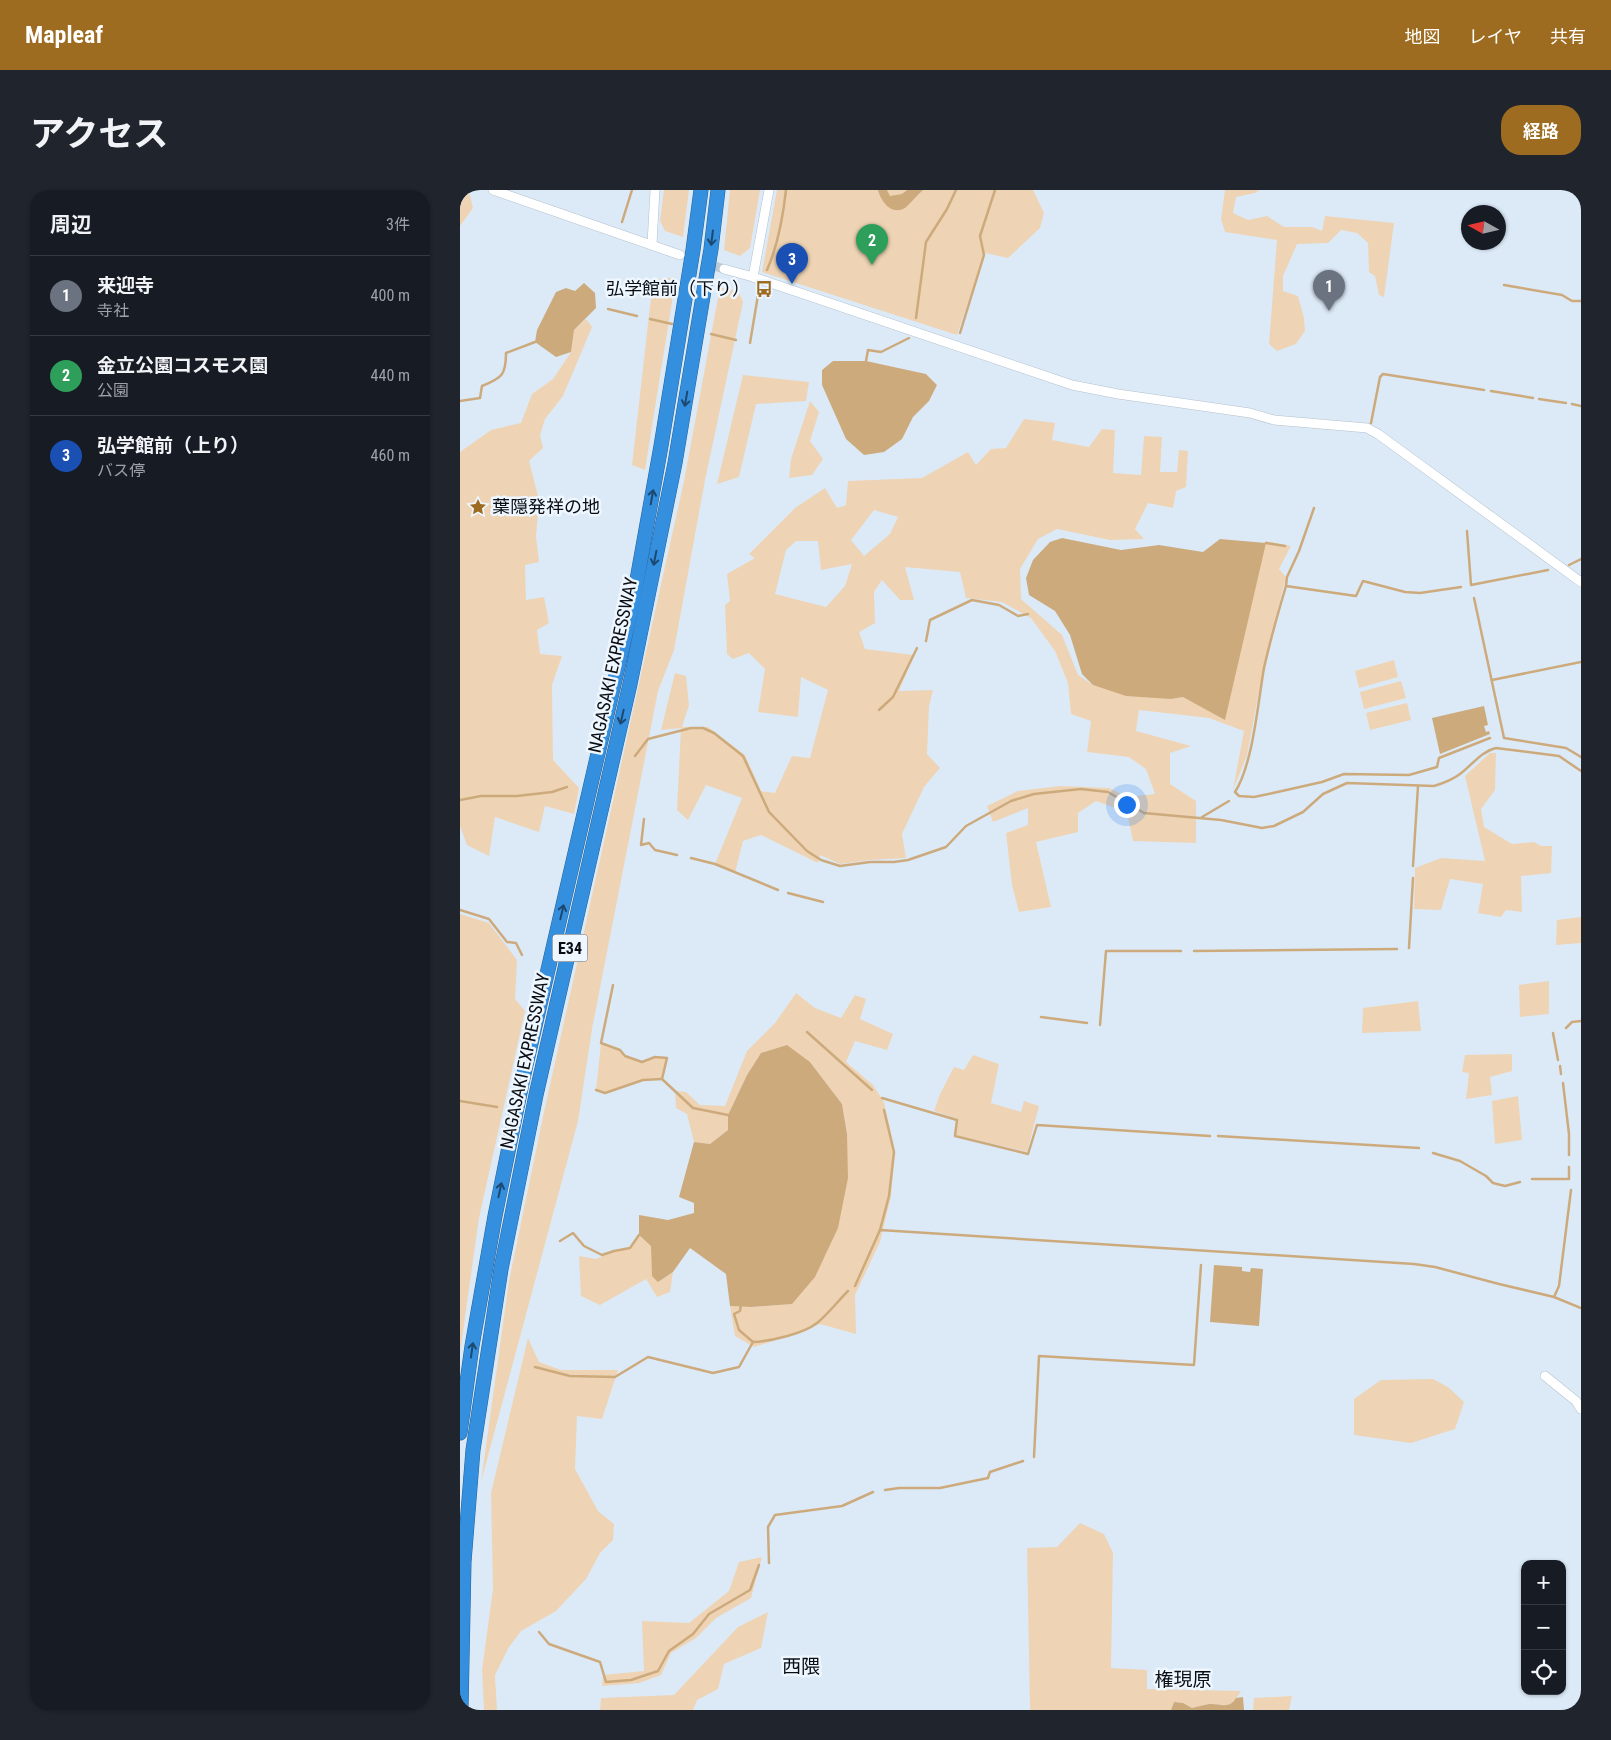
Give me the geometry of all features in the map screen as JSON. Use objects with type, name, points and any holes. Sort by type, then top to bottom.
[{"type":"highway","name":"NAGASAKI EXPRESSWAY","points":[[460,1433],[472,1346],[495,1216],[523,1078],[633,602],[694,250],[700,190]]},
{"type":"highway","name":"NAGASAKI EXPRESSWAY","points":[[461,1710],[464,1562],[473,1450],[500,1278],[534,1104],[630,684],[673,473],[711,249],[718,190]]},
{"type":"street","points":[[493,190],[680,255]]},
{"type":"street","points":[[652,244],[655,190]]},
{"type":"street","points":[[753,277],[769,190]]},
{"type":"street","points":[[724,269],[753,277],[1072,385],[1118,394],[1250,413],[1274,420],[1367,428],[1378,434],[1581,582]]},
{"type":"street","points":[[1546,1376],[1576,1401],[1581,1409]]},
{"type":"shaded area","points":[[460,190],[464,190],[470,195],[473,208],[460,226]]},
{"type":"shaded area","points":[[664,190],[689,190],[683,237],[665,231],[660,221]]},
{"type":"shaded area","points":[[730,190],[760,190],[750,248],[740,256],[724,250]]},
{"type":"shaded area","points":[[777,190],[1033,190],[1044,213],[1040,228],[1008,258],[985,253],[957,335],[762,272]]},
{"type":"shaded area","points":[[878,190],[887,190],[890,196],[902,194],[907,190],[923,190],[905,208],[895,210],[884,203]]},
{"type":"shaded area","points":[[1225,190],[1260,190],[1236,197],[1233,213],[1248,220],[1267,216],[1284,227],[1312,227],[1322,231],[1325,216],[1394,223],[1384,297],[1379,295],[1375,276],[1369,272],[1368,243],[1357,233],[1341,230],[1328,243],[1297,244],[1283,276],[1283,291],[1298,296],[1304,318],[1305,331],[1296,344],[1277,351],[1269,344],[1277,240],[1225,232],[1221,219]]},
{"type":"shaded area","points":[[676,277],[645,470],[632,465],[653,280]]},
{"type":"shaded area","points":[[584,283],[595,293],[596,308],[574,330],[571,352],[556,357],[535,342],[537,330],[556,292],[566,288],[575,291]]},
{"type":"shaded area","points":[[720,287],[738,291],[743,302],[705,480],[674,650],[658,691],[592,1029],[578,1121],[481,1482],[509,1281],[544,1112],[684,481]]},
{"type":"shaded area","points":[[586,319],[592,327],[563,396],[545,419],[540,435],[543,448],[529,461],[539,500],[536,536],[539,562],[525,565],[526,600],[544,597],[549,623],[537,630],[540,654],[562,656],[552,685],[553,760],[579,788],[574,814],[545,806],[539,832],[495,817],[489,856],[467,845],[460,826],[460,452],[491,430],[521,423],[532,394],[553,379],[571,352],[574,330]]},
{"type":"shaded area","points":[[833,361],[866,361],[926,374],[937,385],[929,401],[913,417],[902,439],[884,452],[864,455],[846,439],[822,385],[822,370]]},
{"type":"shaded area","points":[[743,375],[809,382],[806,401],[756,404],[739,477],[717,484]]},
{"type":"shaded area","points":[[810,401],[819,412],[810,441],[823,459],[812,475],[789,478],[791,459]]},
{"type":"shaded area","points":[[1024,419],[1055,423],[1052,440],[1089,447],[1102,429],[1115,430],[1113,473],[1141,475],[1144,436],[1162,437],[1160,472],[1177,472],[1179,450],[1188,451],[1186,487],[1176,491],[1173,508],[1148,503],[1135,529],[1144,539],[1110,540],[1057,529],[1038,539],[1020,569],[1021,599],[1062,635],[1078,675],[1093,685],[1171,699],[1183,697],[1266,543],[1265,541],[1291,546],[1279,569],[1286,577],[1264,665],[1247,755],[1233,790],[1244,731],[1209,718],[1139,710],[1136,731],[1191,746],[1170,753],[1170,784],[1196,801],[1196,843],[1133,841],[1127,812],[1096,801],[1078,813],[1078,832],[1036,842],[1051,907],[1019,912],[1012,885],[1006,833],[1028,825],[1028,808],[993,822],[987,806],[1018,791],[1060,786],[1109,788],[1128,797],[1155,794],[1146,769],[1129,757],[1087,752],[1091,721],[1071,714],[1068,683],[1055,651],[1031,618],[1002,602],[966,598],[960,572],[905,567],[914,600],[900,600],[882,580],[874,592],[875,623],[859,632],[865,649],[914,655],[899,691],[933,690],[929,706],[927,754],[940,768],[924,787],[902,834],[906,858],[840,864],[820,855],[818,863],[761,835],[743,841],[735,873],[715,864],[742,798],[706,785],[688,820],[677,810],[681,728],[661,730],[675,673],[686,676],[689,705],[682,727],[708,727],[745,755],[761,791],[775,793],[792,756],[810,758],[828,690],[801,677],[798,717],[758,712],[765,669],[749,653],[733,659],[727,654],[725,605],[730,601],[727,574],[755,558],[749,554],[795,508],[825,488],[837,508],[846,505],[848,481],[922,478],[968,452],[976,465],[991,449],[1006,448]],"holes":[[[874,510],[898,517],[890,534],[864,556],[851,540]],[[796,541],[818,541],[821,570],[852,564],[845,586],[826,607],[775,594],[786,550]]]},
{"type":"shaded area","points":[[1062,538],[1121,550],[1159,545],[1203,552],[1220,539],[1266,543],[1225,720],[1183,697],[1171,699],[1126,696],[1093,685],[1082,674],[1070,635],[1055,611],[1029,595],[1026,578],[1033,560],[1050,542]]},
{"type":"shaded area","points":[[1394,660],[1398,677],[1359,688],[1355,671]]},
{"type":"shaded area","points":[[1401,681],[1406,698],[1364,709],[1360,692]]},
{"type":"shaded area","points":[[1407,703],[1411,720],[1370,730],[1366,713]]},
{"type":"shaded area","points":[[1484,706],[1488,725],[1484,726],[1486,732],[1489,731],[1490,734],[1440,754],[1432,718]]},
{"type":"shaded area","points":[[1490,753],[1496,753],[1495,790],[1481,809],[1484,827],[1512,844],[1534,842],[1541,846],[1552,846],[1551,873],[1521,876],[1522,912],[1506,910],[1501,917],[1478,913],[1483,884],[1450,879],[1441,910],[1414,909],[1415,868],[1441,858],[1485,861],[1465,776]]},
{"type":"shaded area","points":[[460,914],[489,923],[517,960],[515,999],[525,1011],[479,1218],[460,1353]]},
{"type":"shaded area","points":[[1581,917],[1581,943],[1556,945],[1557,920]]},
{"type":"shaded area","points":[[1549,981],[1549,1014],[1520,1017],[1519,985]]},
{"type":"shaded area","points":[[796,993],[815,1008],[841,1018],[855,995],[866,999],[860,1019],[893,1034],[887,1050],[855,1041],[846,1062],[873,1085],[884,1102],[895,1151],[891,1196],[880,1242],[855,1295],[856,1334],[820,1324],[794,1335],[754,1347],[735,1336],[730,1306],[751,1307],[792,1304],[847,1134],[842,1104],[810,1062],[761,1053],[747,1075],[728,1115],[728,1130],[710,1144],[694,1142],[687,1114],[676,1108],[675,1091],[686,1092],[700,1105],[725,1106],[747,1051],[775,1023]]},
{"type":"shaded area","points":[[1418,1001],[1421,1031],[1362,1033],[1363,1008]]},
{"type":"shaded area","points":[[601,1043],[620,1050],[625,1056],[642,1062],[655,1057],[667,1058],[662,1079],[643,1080],[605,1093],[596,1090]]},
{"type":"shaded area","points":[[787,1045],[810,1062],[842,1104],[847,1134],[848,1178],[838,1228],[815,1277],[792,1304],[751,1307],[730,1306],[726,1274],[690,1248],[673,1272],[658,1282],[652,1276],[651,1246],[639,1235],[639,1215],[668,1220],[694,1213],[694,1203],[679,1197],[694,1142],[710,1144],[728,1130],[728,1115],[747,1075],[761,1053]]},
{"type":"shaded area","points":[[1512,1054],[1512,1071],[1490,1077],[1492,1095],[1466,1099],[1469,1073],[1462,1072],[1465,1055]]},
{"type":"shaded area","points":[[973,1055],[999,1064],[991,1103],[1021,1112],[1024,1101],[1039,1106],[1027,1152],[956,1135],[958,1119],[934,1111],[940,1094],[954,1067],[964,1070]]},
{"type":"shaded area","points":[[1518,1096],[1522,1140],[1495,1144],[1492,1101]]},
{"type":"shaded area","points":[[639,1235],[651,1245],[658,1282],[673,1272],[670,1292],[657,1297],[646,1279],[600,1305],[581,1296],[579,1256],[596,1259],[614,1251],[630,1248]]},
{"type":"shaded area","points":[[1214,1265],[1242,1267],[1242,1271],[1250,1272],[1251,1268],[1263,1269],[1259,1326],[1210,1322]]},
{"type":"shaded area","points":[[528,1338],[539,1362],[561,1370],[618,1370],[602,1419],[577,1416],[575,1469],[598,1511],[614,1524],[613,1540],[600,1553],[586,1579],[556,1611],[521,1631],[509,1647],[495,1675],[497,1710],[484,1710],[482,1670],[493,1589],[491,1493]]},
{"type":"shaded area","points":[[1433,1379],[1448,1387],[1464,1402],[1455,1429],[1411,1443],[1354,1435],[1354,1399],[1381,1380]]},
{"type":"shaded area","points":[[1080,1523],[1104,1534],[1113,1553],[1111,1668],[1147,1670],[1147,1689],[1241,1691],[1230,1705],[1209,1704],[1192,1708],[1183,1703],[1174,1702],[1171,1710],[1030,1710],[1027,1548],[1057,1547]]},
{"type":"shaded area","points":[[762,1557],[751,1598],[716,1618],[696,1638],[671,1653],[661,1675],[639,1683],[602,1686],[603,1675],[644,1671],[642,1621],[689,1623],[729,1591],[739,1562]]},
{"type":"shaded area","points":[[768,1612],[761,1648],[724,1664],[718,1689],[697,1700],[693,1710],[600,1710],[601,1698],[674,1695],[738,1627]]},
{"type":"shaded area","points":[[1292,1696],[1289,1710],[1253,1710],[1254,1698]]},
{"type":"shaded area","points":[[1243,1697],[1244,1710],[1171,1710],[1174,1702],[1183,1703],[1192,1708],[1209,1704],[1227,1705],[1236,1698]]},
{"type":"waterway","points":[[622,222],[632,190]]},
{"type":"waterway","points":[[767,270],[780,231],[786,190]]},
{"type":"waterway","points":[[916,318],[926,242],[947,209],[956,190]]},
{"type":"waterway","points":[[960,333],[984,255],[980,236],[995,190]]},
{"type":"waterway","points":[[1504,285],[1562,295],[1572,301],[1581,301]]},
{"type":"waterway","points":[[750,343],[759,289]]},
{"type":"waterway","points":[[608,309],[637,316]]},
{"type":"waterway","points":[[650,319],[672,324]]},
{"type":"waterway","points":[[711,334],[736,340]]},
{"type":"waterway","points":[[866,361],[868,350],[881,352],[909,338]]},
{"type":"waterway","points":[[460,401],[480,398],[482,386],[502,375],[506,353],[535,342]]},
{"type":"waterway","points":[[1371,423],[1380,377],[1383,374],[1484,390]]},
{"type":"waterway","points":[[1491,391],[1533,398]]},
{"type":"waterway","points":[[1539,399],[1566,403]]},
{"type":"waterway","points":[[1572,404],[1581,406]]},
{"type":"waterway","points":[[1314,508],[1299,551],[1287,577],[1286,586],[1356,596],[1363,581],[1405,592],[1420,593],[1461,587]]},
{"type":"waterway","points":[[1467,531],[1471,585],[1548,570]]},
{"type":"waterway","points":[[1266,543],[1285,546]]},
{"type":"waterway","points":[[1569,565],[1581,559]]},
{"type":"waterway","points":[[1286,586],[1264,668],[1251,749],[1235,792],[1239,796],[1254,797],[1322,782],[1344,774],[1409,775],[1437,767],[1439,758],[1490,738]]},
{"type":"waterway","points":[[1474,598],[1504,738],[1566,748],[1581,757]]},
{"type":"waterway","points":[[926,641],[930,620],[972,600],[999,605],[1018,616],[1028,614]]},
{"type":"waterway","points":[[879,710],[893,697],[917,648]]},
{"type":"waterway","points":[[1492,680],[1581,662]]},
{"type":"waterway","points":[[635,756],[648,739],[691,728],[703,728],[714,733],[743,756],[769,812],[807,851],[821,860],[840,866],[908,860],[946,847],[966,826],[1011,801],[1034,794],[1081,789],[1108,792],[1144,813],[1221,820],[1262,828],[1274,826],[1303,812],[1323,794],[1347,783],[1434,786],[1441,784],[1451,780],[1482,755],[1496,748],[1559,756],[1581,771]]},
{"type":"waterway","points":[[1413,866],[1418,786]]},
{"type":"waterway","points":[[460,800],[481,796],[517,796],[552,792],[567,787]]},
{"type":"waterway","points":[[1202,817],[1229,801]]},
{"type":"waterway","points":[[644,819],[641,845],[649,843],[655,850],[677,855]]},
{"type":"waterway","points":[[691,858],[715,864],[778,890]]},
{"type":"waterway","points":[[1409,948],[1413,878]]},
{"type":"waterway","points":[[788,893],[823,902]]},
{"type":"waterway","points":[[460,910],[489,919],[507,942],[516,943],[522,955]]},
{"type":"waterway","points":[[1194,951],[1397,949]]},
{"type":"waterway","points":[[1100,1025],[1106,951],[1181,951]]},
{"type":"waterway","points":[[613,985],[601,1043],[620,1050],[625,1056],[642,1062],[655,1057],[667,1058],[662,1079],[693,1108],[728,1115]]},
{"type":"waterway","points":[[1041,1017],[1087,1023]]},
{"type":"waterway","points":[[1566,1028],[1572,1022],[1581,1021]]},
{"type":"waterway","points":[[807,1032],[872,1090]]},
{"type":"waterway","points":[[1553,1033],[1558,1060]]},
{"type":"waterway","points":[[1560,1066],[1561,1074]]},
{"type":"waterway","points":[[596,1090],[605,1093],[643,1080],[662,1079]]},
{"type":"waterway","points":[[1563,1083],[1569,1134],[1569,1155]]},
{"type":"waterway","points":[[882,1098],[957,1120],[955,1136],[1028,1154],[1037,1125],[1210,1136]]},
{"type":"waterway","points":[[460,1101],[497,1107]]},
{"type":"waterway","points":[[880,1230],[889,1196],[894,1152],[884,1110]]},
{"type":"waterway","points":[[1218,1136],[1419,1148]]},
{"type":"waterway","points":[[1433,1153],[1460,1161],[1486,1176],[1493,1183],[1505,1186],[1520,1182]]},
{"type":"waterway","points":[[1532,1179],[1569,1179],[1569,1167]]},
{"type":"waterway","points":[[1554,1297],[1559,1286],[1571,1190]]},
{"type":"waterway","points":[[855,1286],[880,1230],[1414,1264],[1435,1267],[1554,1297],[1581,1308]]},
{"type":"waterway","points":[[560,1241],[573,1233],[584,1246],[602,1255],[630,1248],[639,1235]]},
{"type":"waterway","points":[[1034,1457],[1039,1356],[1194,1365],[1201,1265]]},
{"type":"waterway","points":[[741,1304],[740,1311],[734,1314],[739,1330],[753,1342],[786,1336],[811,1327],[825,1316],[848,1291]]},
{"type":"waterway","points":[[535,1367],[570,1376],[615,1377],[648,1357],[713,1373],[739,1367],[753,1342]]},
{"type":"waterway","points":[[885,1490],[940,1488],[988,1478],[990,1472],[1023,1461]]},
{"type":"waterway","points":[[769,1563],[768,1527],[775,1515],[842,1506],[873,1492]]},
{"type":"waterway","points":[[539,1632],[549,1644],[600,1662],[606,1682],[631,1680],[658,1671],[669,1651],[693,1634],[709,1614],[750,1590],[759,1565]]},
{"type":"tunnel","points":[[689,258],[724,269]]},
{"type":"place","name":"金立公園コスモス園","points":[[872,265]]},
{"type":"place","name":"弘学館前（上り）","points":[[792,284]]},
{"type":"place","name":"弘学館前（下り）","points":[[764,289]]},
{"type":"place","name":"来迎寺","points":[[1329,311]]},
{"type":"place","name":"葉隠発祥の地","points":[[478,507]]},
{"type":"district","name":"西隈","points":[[801,1666]]},
{"type":"district","name":"権現原","points":[[1183,1679]]}]
